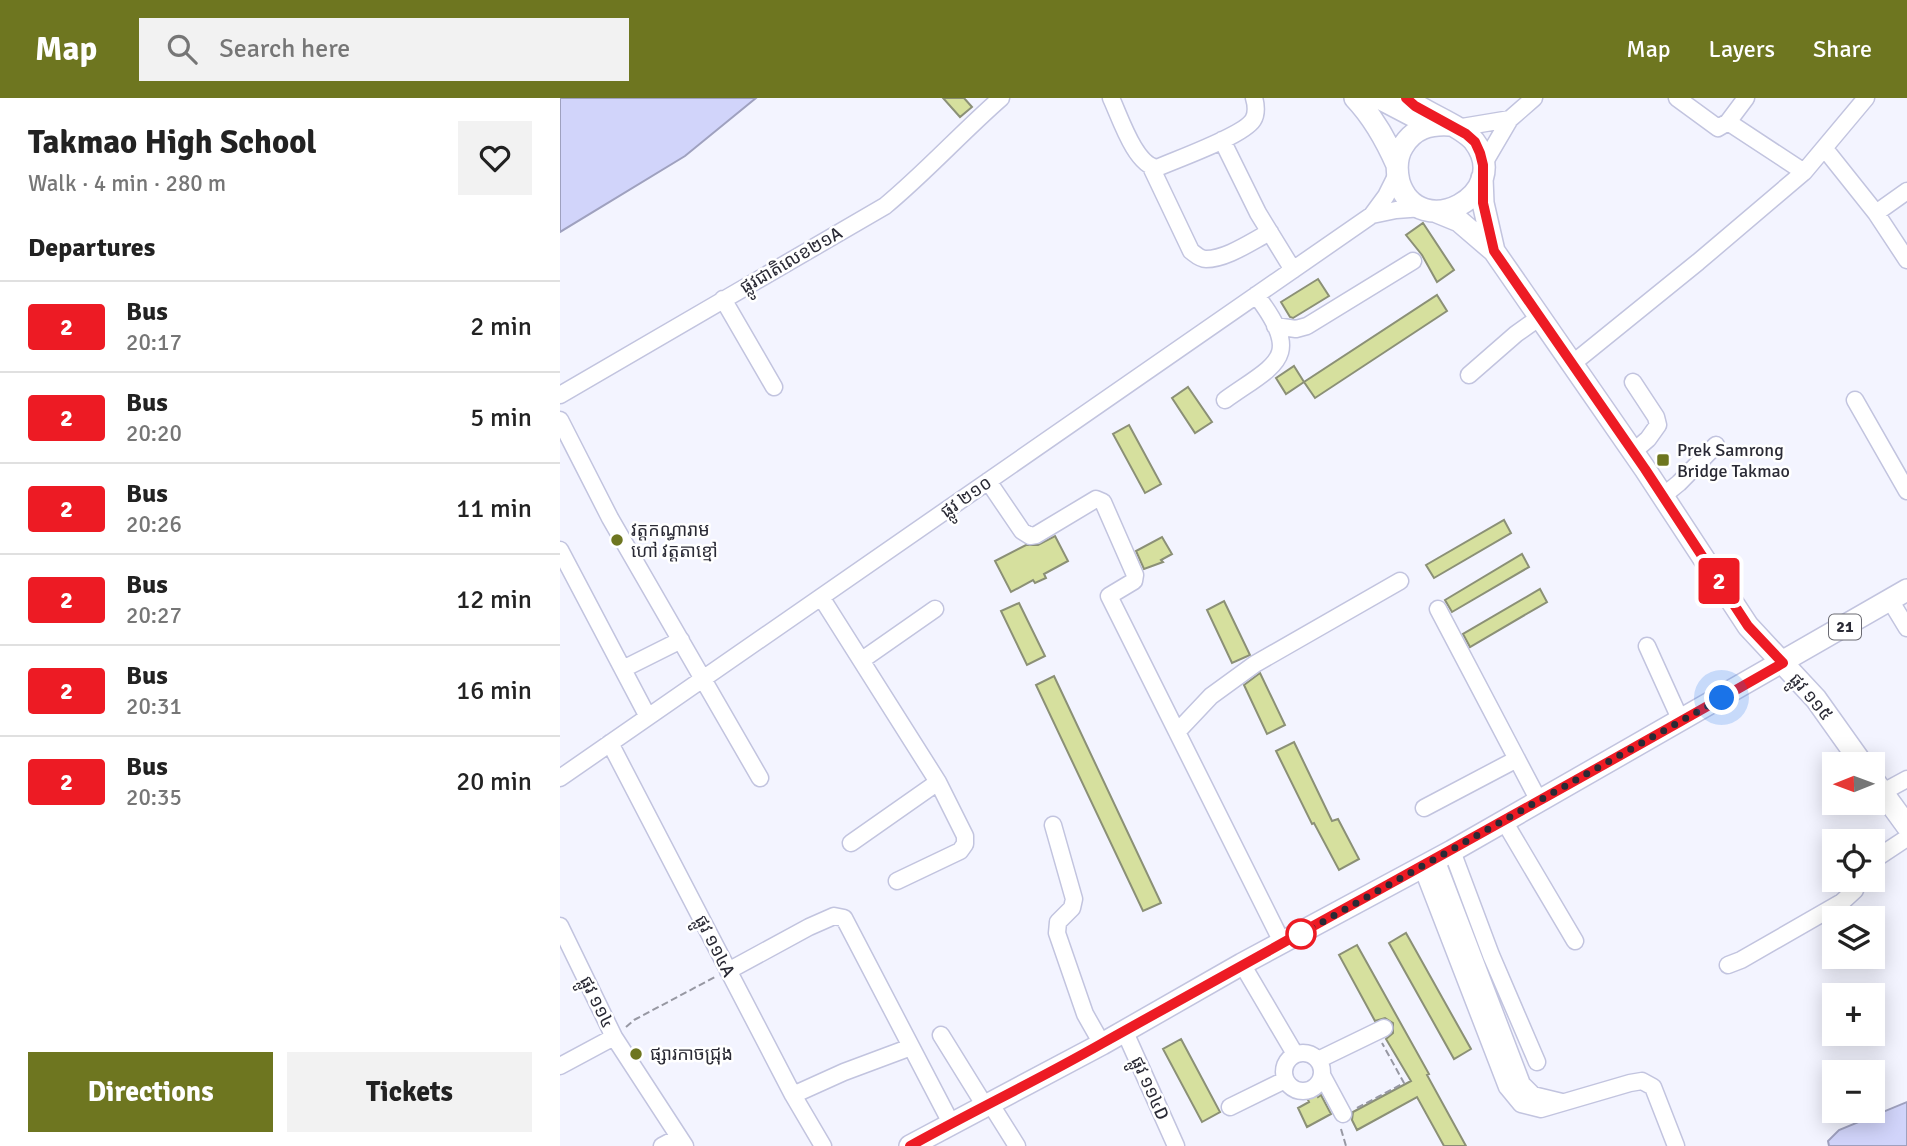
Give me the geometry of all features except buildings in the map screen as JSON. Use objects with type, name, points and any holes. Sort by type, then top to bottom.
[{"type":"main road","points":[[1355,98],[1368,112],[1398,163]]},
{"type":"main road","points":[[1379,98],[1397,109],[1466,134],[1475,142],[1483,172],[1476,192],[1465,203],[1452,210],[1430,210],[1410,200],[1401,188],[1393,123],[1379,98]]},
{"type":"main road","points":[[1406,98],[1447,126]]},
{"type":"main road","points":[[1398,163],[1415,132],[1447,126]]},
{"type":"main road","name":"ផ្លូវ ១១៥","points":[[1483,172],[1483,203],[1494,251]]},
{"type":"main road","name":"ផ្លូវ ១១៥","points":[[1430,210],[1459,221],[1494,251],[1663,496],[1748,626],[1816,699],[1854,752]]},
{"type":"main road","name":"21","points":[[910,1146],[1102,1044],[1242,964],[1437,859],[1898,595]]},
{"type":"main road","points":[[1885,795],[1907,826]]},
{"type":"street","name":"ផ្លូវជាតិលេខ២១A","points":[[560,395],[885,206],[928,169],[1001,98]]},
{"type":"street","points":[[1111,98],[1133,148],[1145,164],[1157,168],[1241,131],[1254,119],[1254,98]]},
{"type":"street","points":[[1483,172],[1510,119],[1534,98]]},
{"type":"street","points":[[1677,98],[1718,128],[1728,122],[1746,98]]},
{"type":"street","points":[[1572,363],[1698,262],[1804,172],[1866,98]]},
{"type":"street","points":[[1447,126],[1510,119]]},
{"type":"street","points":[[1728,122],[1804,172]]},
{"type":"street","points":[[1222,140],[1293,270]]},
{"type":"street","points":[[1825,149],[1876,213],[1907,260]]},
{"type":"street","name":"ផ្លូវ ២១០","points":[[560,778],[1373,215],[1386,196],[1398,163]]},
{"type":"street","points":[[1151,167],[1191,251],[1197,256],[1205,259],[1225,254],[1270,232]]},
{"type":"street","points":[[1876,213],[1907,191]]},
{"type":"street","name":"ផ្លូវ ២១០","points":[[1373,215],[1396,210],[1430,210]]},
{"type":"street","points":[[1275,326],[1296,329],[1307,326],[1413,261]]},
{"type":"street","points":[[1225,400],[1271,368],[1280,357],[1282,345],[1275,326],[1256,295]]},
{"type":"street","points":[[723,299],[774,387]]},
{"type":"street","points":[[1469,375],[1540,317]]},
{"type":"street","points":[[1633,382],[1656,417],[1658,425],[1648,439],[1633,452]]},
{"type":"street","points":[[1855,400],[1907,491]]},
{"type":"street","points":[[560,420],[610,517],[760,778]]},
{"type":"street","points":[[1663,496],[1679,484],[1716,445]]},
{"type":"street","points":[[988,481],[1022,531],[1030,536],[1096,499],[1102,502],[1135,575],[1134,581],[1109,596],[1283,944]]},
{"type":"street","points":[[560,550],[648,717]]},
{"type":"street","points":[[1177,732],[1211,696],[1255,664],[1400,580]]},
{"type":"street","points":[[1898,595],[1907,628]]},
{"type":"street","points":[[821,597],[938,782],[965,836],[965,844],[960,851],[897,881]]},
{"type":"street","points":[[862,660],[935,609]]},
{"type":"street","points":[[1438,609],[1539,801]]},
{"type":"street","points":[[623,669],[681,640]]},
{"type":"street","points":[[1647,646],[1681,721]]},
{"type":"street","name":"ផ្លូវ ១១៤A","points":[[610,743],[793,1095],[823,1146]]},
{"type":"street","points":[[1424,808],[1517,759]]},
{"type":"street","points":[[1885,784],[1907,779]]},
{"type":"street","points":[[851,843],[938,782]]},
{"type":"street","points":[[1504,821],[1575,941]]},
{"type":"street","points":[[1053,825],[1074,899],[1072,908],[1058,922],[1057,933],[1085,1014],[1102,1044]]},
{"type":"street","points":[[1885,852],[1907,838]]},
{"type":"street","points":[[1437,859],[1491,956],[1537,1062]]},
{"type":"street","points":[[1437,859],[1507,1087],[1521,1104],[1541,1109],[1610,1087],[1642,1082],[1653,1087],[1676,1146]]},
{"type":"street","points":[[1728,965],[1842,902],[1853,892]]},
{"type":"street","points":[[728,971],[809,927],[839,916],[844,918],[951,1123]]},
{"type":"street","name":"ផ្លូវ ១១៤","points":[[562,935],[614,1037],[682,1142]]},
{"type":"street","points":[[1242,964],[1295,1054]]},
{"type":"street","name":"ផ្លូវ ១១៤D","points":[[1125,1030],[1176,1146]]},
{"type":"street","points":[[1320,1068],[1380,1031]]},
{"type":"street","points":[[941,1035],[1017,1146]]},
{"type":"street","points":[[560,1066],[614,1037]]},
{"type":"street","points":[[793,1095],[911,1047]]},
{"type":"street","points":[[1320,1068],[1318,1083],[1305,1091],[1297,1090],[1285,1080],[1284,1065],[1295,1054],[1312,1054],[1320,1068],[1343,1114]]},
{"type":"street","points":[[1230,1107],[1285,1080]]},
{"type":"street","points":[[662,1146],[682,1142]]},
{"type":"path","points":[[614,1037],[634,1020],[728,971]]},
{"type":"path","points":[[1346,1146],[1341,1129],[1343,1114],[1404,1083],[1380,1031]]},
{"type":"water","points":[[560,98],[756,98],[685,156],[560,232]]},
{"type":"water","points":[[1907,1102],[1907,1146],[1829,1146],[1828,1141],[1839,1130],[1856,1123],[1885,1123],[1885,1111]]},
{"type":"bus line","name":"2","points":[[910,1146],[1283,944],[1783,663],[1748,626],[1645,469],[1494,251],[1483,203],[1483,165],[1475,142],[1406,98]]},
{"type":"place","name":"Prek Samrong Bridge Takmao","points":[[1663,460]]},
{"type":"place","name":"វត្តកណ្ធារាម ហៅ វត្តតាខ្មៅ","points":[[617,540]]},
{"type":"place","name":"ផ្សារកាចជ្រុង","points":[[636,1054]]},
{"type":"route","points":[[1301,934],[1722,698]]}]
